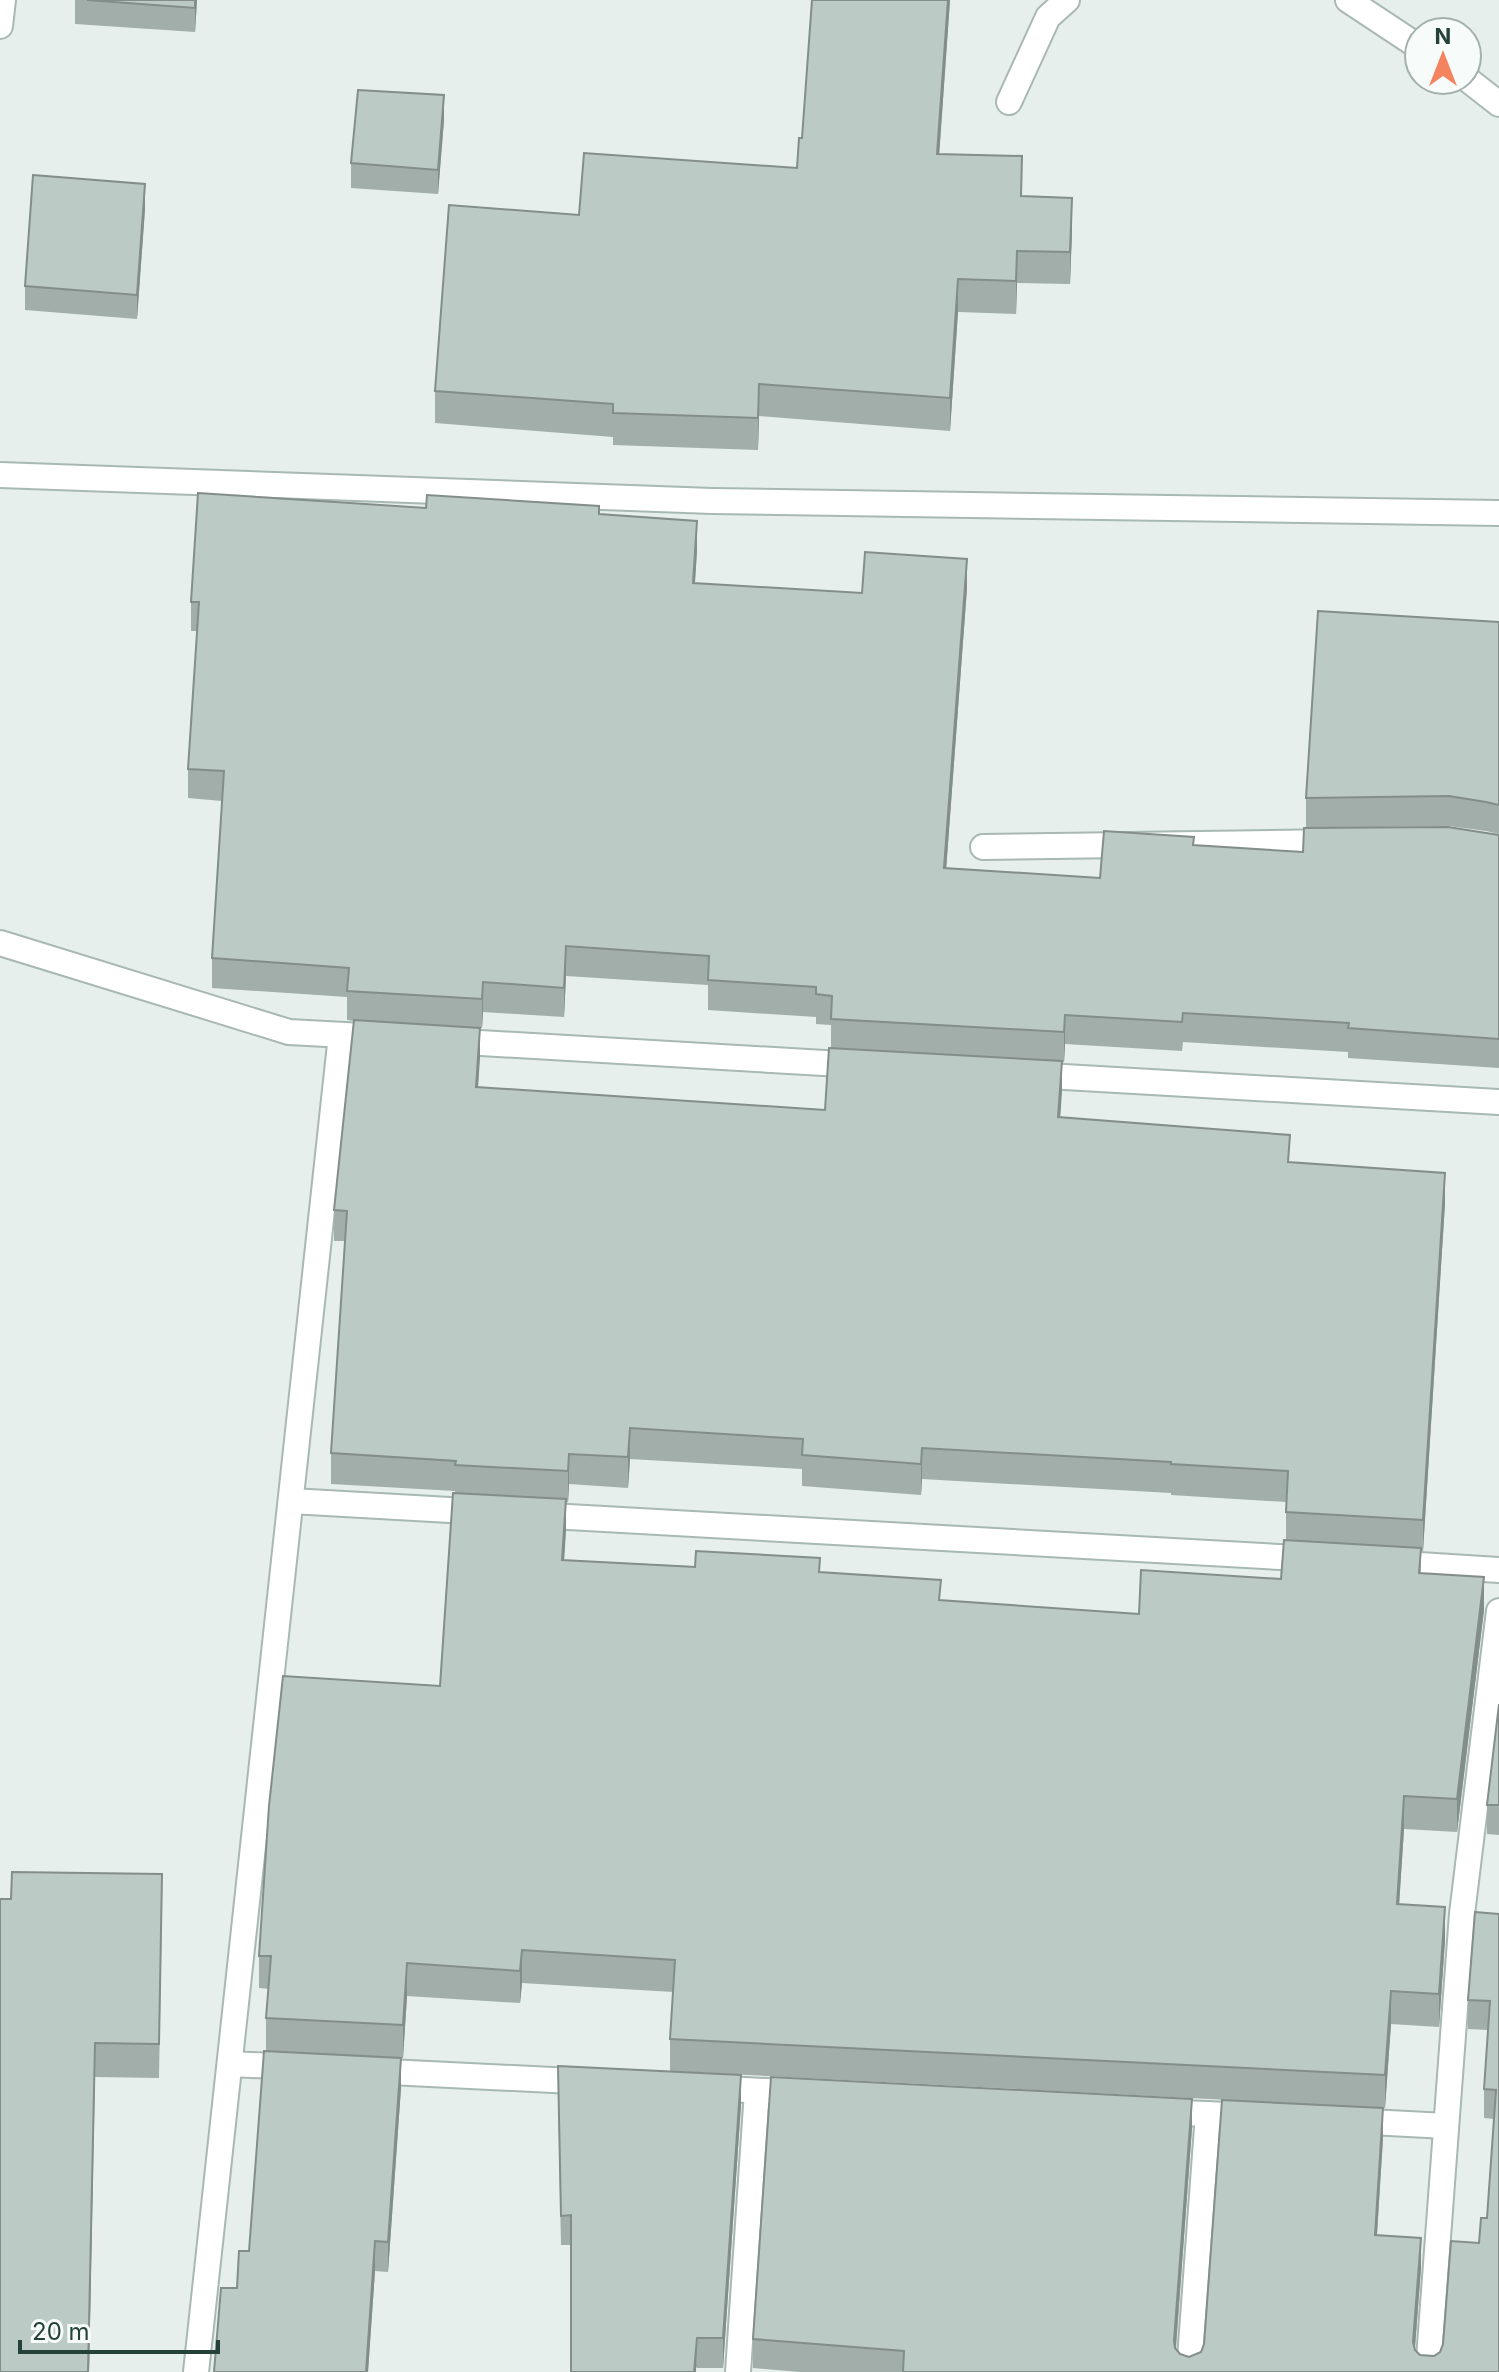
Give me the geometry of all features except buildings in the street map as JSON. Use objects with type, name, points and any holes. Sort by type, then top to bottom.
[{"type":"street","points":[[0,26],[3,0]]},
{"type":"street","points":[[1009,102],[1048,17],[1067,0]]},
{"type":"street","points":[[1348,0],[1403,36]]},
{"type":"street","points":[[1483,92],[1499,104]]},
{"type":"street","points":[[0,475],[712,501],[1499,513]]},
{"type":"street","points":[[983,847],[1356,842]]},
{"type":"street","points":[[0,943],[289,1032],[879,1066]]},
{"type":"street","points":[[196,2372],[341,1035]]},
{"type":"street","points":[[1005,1074],[1499,1102]]},
{"type":"street","points":[[291,1501],[1340,1561]]},
{"type":"street","points":[[1372,1563],[1499,1570]]},
{"type":"street","points":[[1428,2372],[1462,1914],[1499,1611]]},
{"type":"street","points":[[1462,1914],[1487,1916]]},
{"type":"street","points":[[230,2064],[613,2084]]},
{"type":"street","points":[[693,2088],[819,2094]]},
{"type":"street","points":[[738,2372],[757,2091]]},
{"type":"street","points":[[1130,2110],[1271,2117]]},
{"type":"street","points":[[1189,2372],[1208,2114]]},
{"type":"street","points":[[1335,2120],[1446,2126]]}]
